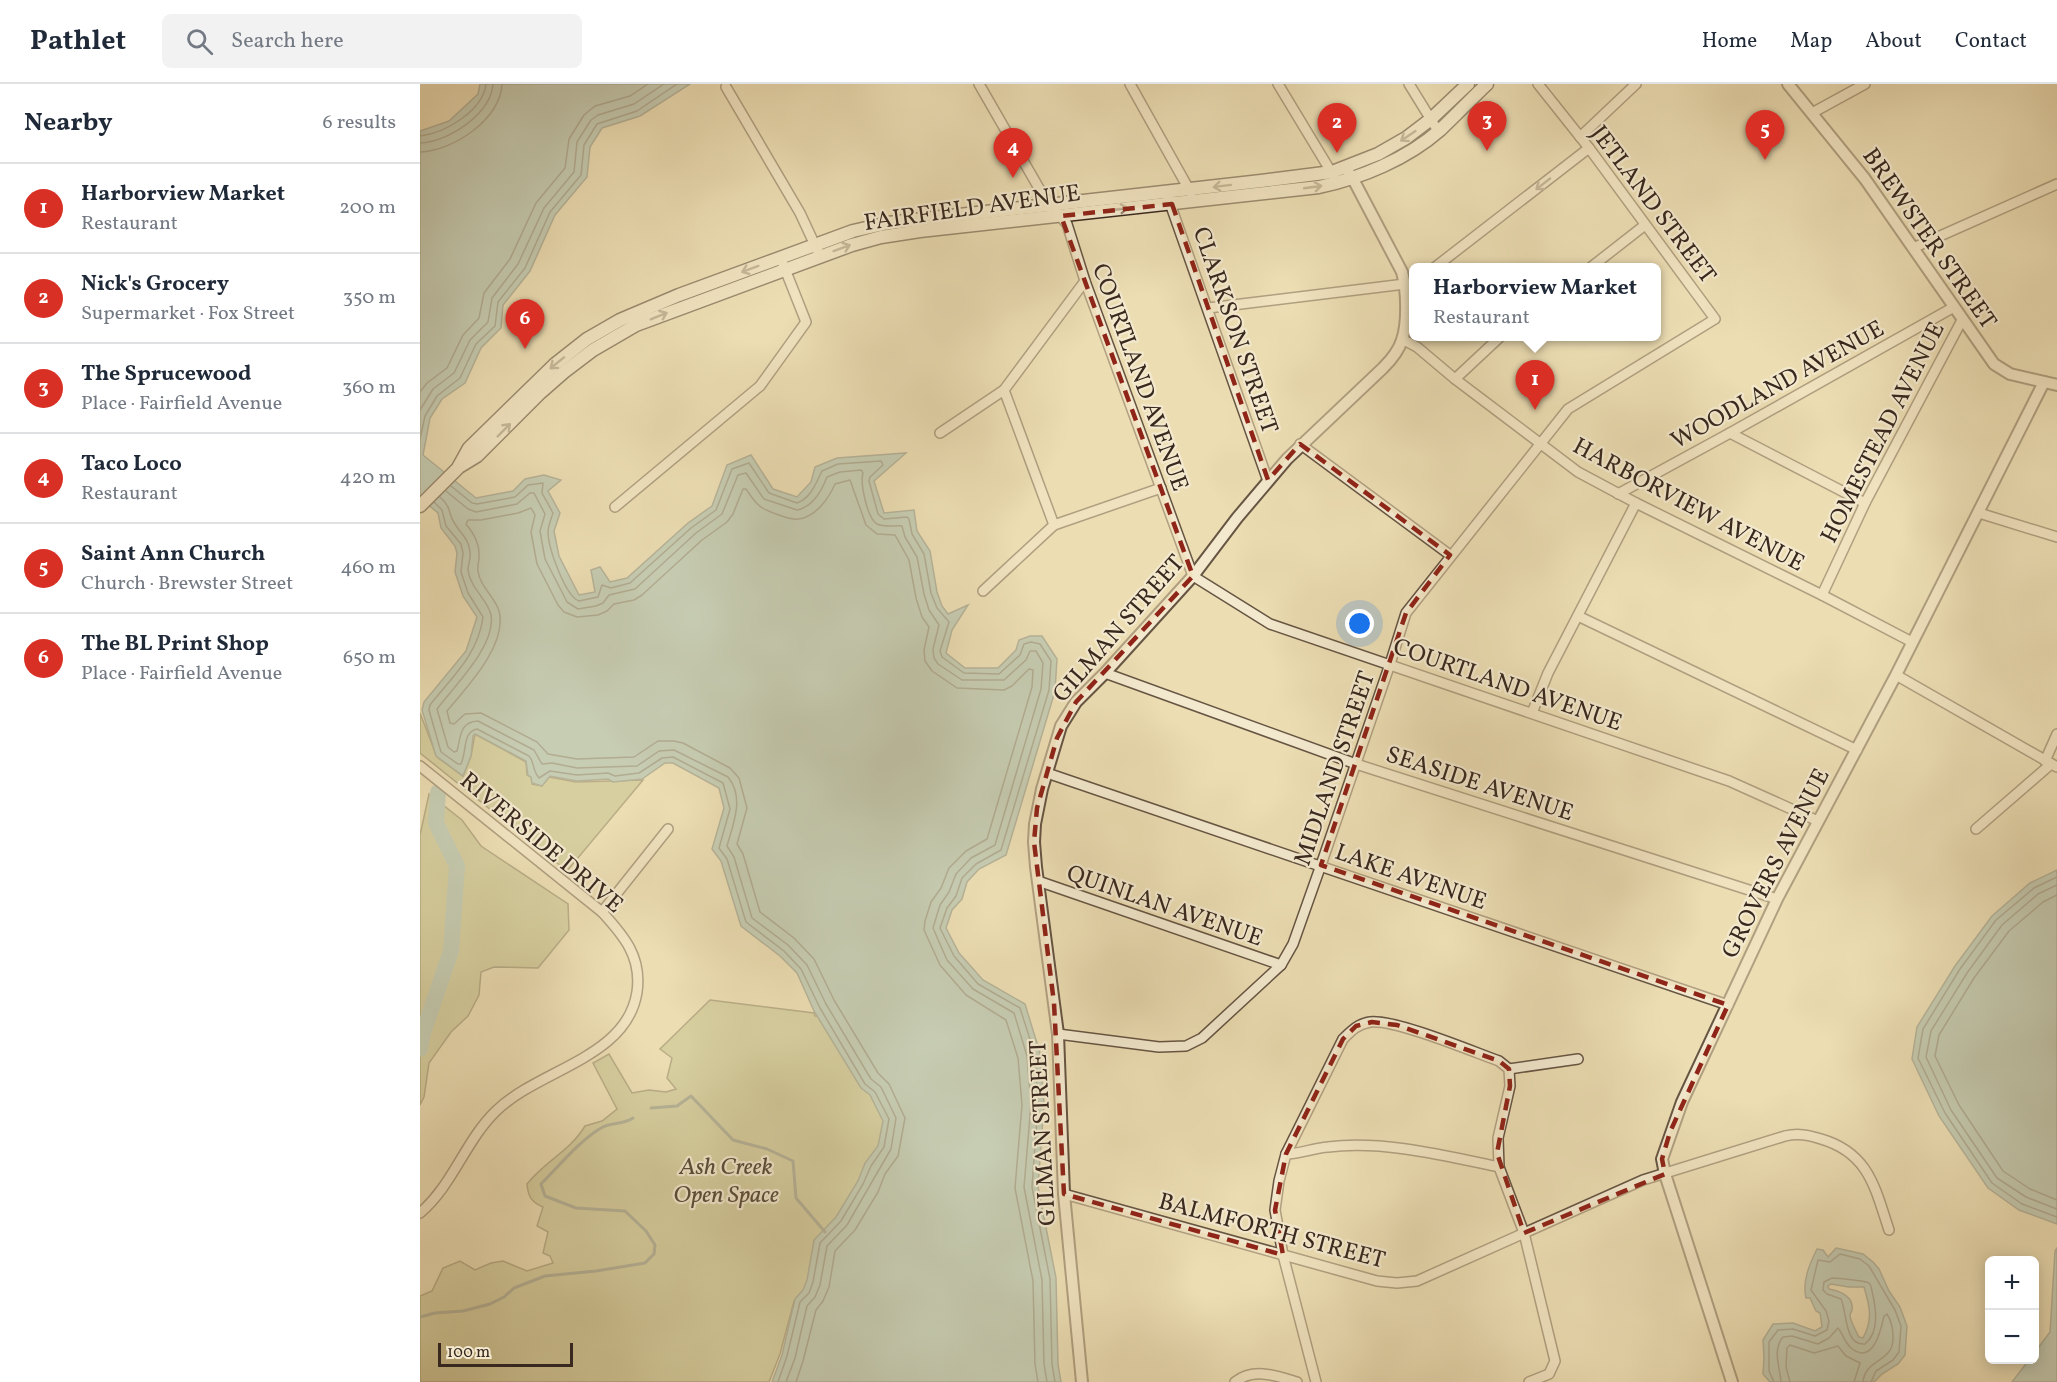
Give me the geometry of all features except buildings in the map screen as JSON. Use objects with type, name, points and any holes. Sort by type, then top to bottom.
[{"type":"main road","name":"FAIRFIELD AVENUE","points":[[987,218],[1052,205],[1319,187],[1345,167],[1378,154],[1406,138],[1431,119],[1468,84]]},
{"type":"main road","name":"FAIRFIELD AVENUE","points":[[1334,177],[1353,179],[1395,159],[1438,131],[1487,84]]},
{"type":"main road","name":"FAIRFIELD AVENUE","points":[[420,506],[456,469],[470,448],[524,392],[554,365],[590,345],[620,320],[702,293],[818,250],[853,231],[987,218],[1061,216],[1169,198]]},
{"type":"street","name":"COURTLAND AVENUE","points":[[979,84],[1044,197],[1066,224],[1193,576],[1270,624],[1729,781],[1818,821]]},
{"type":"street","points":[[1130,84],[1192,196]]},
{"type":"street","points":[[1278,84],[1334,177]]},
{"type":"street","points":[[1409,84],[1438,131]]},
{"type":"street","name":"JETLAND STREET","points":[[1539,84],[1715,319]]},
{"type":"street","points":[[1580,136],[1636,84]]},
{"type":"street","name":"BREWSTER STREET","points":[[1788,84],[1865,179],[1986,354],[1999,368],[2010,375],[2057,385]]},
{"type":"street","points":[[1812,113],[1865,84]]},
{"type":"street","points":[[726,87],[800,213],[818,250]]},
{"type":"street","points":[[1439,263],[1589,148]]},
{"type":"street","name":"GILMAN STREET","points":[[1082,1382],[1065,1194],[1058,1034],[1038,881],[1034,842],[1035,824],[1057,738],[1067,715],[1076,702],[1193,576],[1268,480],[1300,444],[1383,368],[1394,355],[1402,339],[1408,285],[1345,167]]},
{"type":"street","points":[[1913,248],[2057,184]]},
{"type":"street","name":"CLARKSON STREET","points":[[1169,198],[1268,480]]},
{"type":"street","points":[[1595,263],[1645,225]]},
{"type":"street","points":[[615,507],[760,386],[806,322],[782,263]]},
{"type":"street","points":[[940,433],[1004,390],[1085,281]]},
{"type":"street","points":[[1208,308],[1408,285]]},
{"type":"street","name":"WOODLAND AVENUE","points":[[1618,494],[1954,307]]},
{"type":"street","name":"MIDLAND STREET","points":[[1058,1034],[1159,1047],[1186,1046],[1202,1038],[1281,965],[1293,944],[1406,613],[1568,409],[1715,319]]},
{"type":"street","name":"HOMESTEAD AVENUE","points":[[1822,595],[1866,503],[1962,320]]},
{"type":"street","name":"HARBORVIEW AVENUE","points":[[1402,339],[1417,347],[1455,380],[1578,472],[1912,642]]},
{"type":"street","points":[[1455,380],[1496,341]]},
{"type":"street","name":"GROVERS AVENUE","points":[[1732,1382],[1665,1174],[1662,1159],[1670,1132],[1777,899],[1896,675],[2044,382]]},
{"type":"street","points":[[1004,390],[1054,525]]},
{"type":"street","points":[[1730,433],[1866,503]]},
{"type":"street","points":[[1300,444],[1450,555]]},
{"type":"street","points":[[983,591],[1054,525],[1161,488]]},
{"type":"street","points":[[1533,713],[1548,673],[1636,503]]},
{"type":"street","points":[[1979,513],[2057,537]]},
{"type":"street","points":[[1578,616],[1857,750]]},
{"type":"street","name":"SEASIDE AVENUE","points":[[1105,673],[1356,764],[1777,899]]},
{"type":"street","points":[[1896,675],[2051,764]]},
{"type":"street","points":[[1976,829],[2051,764],[2057,734]]},
{"type":"street","name":"RIVERSIDE DRIVE","points":[[420,766],[602,912],[627,941],[637,963],[638,977],[636,999],[626,1023],[612,1040],[526,1087],[494,1113],[473,1138],[435,1198],[420,1213]]},
{"type":"street","name":"LAKE AVENUE","points":[[1047,773],[1728,1005]]},
{"type":"street","points":[[602,912],[668,828]]},
{"type":"street","name":"QUINLAN AVENUE","points":[[1038,881],[1281,965]]},
{"type":"street","points":[[1316,1382],[1283,1255],[1275,1210],[1279,1180],[1286,1154],[1343,1039],[1356,1026],[1372,1022],[1397,1025],[1499,1061],[1509,1069],[1578,1059]]},
{"type":"street","points":[[1509,1069],[1510,1086],[1498,1138],[1499,1167],[1524,1233],[1555,1361],[1549,1374],[1529,1382]]},
{"type":"street","name":"BALMFORTH STREET","points":[[1065,1194],[1377,1281],[1396,1283],[1417,1281],[1643,1180],[1792,1134],[1813,1136],[1836,1143],[1864,1165],[1872,1179],[1890,1230]]},
{"type":"street","points":[[1286,1154],[1299,1154],[1327,1147],[1414,1150],[1499,1167]]},
{"type":"street","points":[[1235,1382],[1248,1375],[1267,1373],[1298,1382]]},
{"type":"highlighted area","points":[[1172,204],[1268,480],[1300,444],[1450,555],[1406,613],[1321,865],[1728,1005],[1670,1132],[1662,1159],[1665,1174],[1524,1233],[1497,1153],[1510,1086],[1509,1069],[1499,1061],[1397,1025],[1372,1022],[1356,1026],[1343,1039],[1286,1154],[1275,1210],[1283,1255],[1064,1194],[1054,1003],[1034,842],[1037,808],[1057,738],[1076,702],[1193,576],[1061,216]]},
{"type":"green space","points":[[420,713],[437,757],[463,776],[471,756],[475,734],[526,762],[527,775],[531,777],[532,784],[542,786],[549,777],[576,782],[643,780],[567,871],[420,753]]},
{"type":"green space","points":[[429,794],[462,820],[481,846],[568,904],[569,930],[538,968],[494,967],[481,972],[479,995],[468,1016],[451,1032],[429,1063],[424,1097],[420,1105],[420,835]]},
{"type":"green space","name":"Ash Creek Open Space","points":[[710,1000],[827,1016],[889,1124],[884,1145],[800,1302],[794,1301],[780,1354],[769,1382],[420,1382],[420,1296],[432,1291],[443,1268],[460,1261],[475,1270],[503,1261],[527,1271],[553,1263],[550,1256],[543,1253],[548,1232],[537,1226],[543,1207],[531,1198],[527,1184],[572,1142],[585,1126],[602,1121],[617,1109],[593,1063],[609,1054],[632,1093],[649,1090],[666,1092],[676,1089],[667,1078],[672,1058],[660,1049]]},
{"type":"water","points":[[480,84],[690,84],[640,116],[602,128],[590,147],[587,177],[555,215],[530,271],[503,305],[501,328],[481,348],[465,383],[442,399],[430,418],[423,455],[476,498],[513,491],[525,479],[544,475],[561,480],[548,491],[560,513],[554,531],[559,556],[579,595],[595,592],[591,570],[600,567],[610,582],[627,578],[688,523],[712,506],[727,465],[751,455],[773,489],[797,497],[811,482],[815,467],[837,458],[906,453],[874,481],[884,513],[914,510],[917,531],[930,551],[937,592],[948,614],[968,605],[952,630],[946,653],[965,668],[998,668],[1016,650],[1019,640],[1030,636],[1042,636],[1057,659],[1055,691],[1006,855],[979,869],[967,882],[962,899],[952,910],[946,928],[959,953],[983,980],[1025,1004],[1040,1053],[1044,1104],[1038,1187],[1056,1278],[1058,1364],[1061,1382],[772,1382],[782,1355],[795,1299],[803,1290],[807,1280],[814,1240],[836,1217],[858,1181],[865,1163],[878,1146],[883,1121],[870,1095],[861,1088],[814,1011],[797,973],[780,956],[741,926],[721,861],[712,849],[724,808],[719,788],[673,763],[665,763],[642,779],[613,782],[608,779],[577,781],[550,776],[542,786],[532,783],[526,761],[475,734],[471,756],[463,776],[436,756],[422,710],[424,702],[466,651],[477,617],[463,596],[455,572],[457,553],[455,546],[441,528],[438,513],[420,498],[420,131],[449,121],[478,94]]},
{"type":"water","points":[[2057,870],[2057,1224],[2019,1210],[1988,1188],[1939,1116],[1912,1059],[1917,1027],[1955,966],[1992,916],[2030,883]]},
{"type":"water","points":[[1836,1248],[1863,1254],[1879,1269],[1889,1291],[1900,1307],[1907,1326],[1905,1355],[1898,1364],[1874,1382],[1770,1382],[1763,1374],[1763,1340],[1773,1324],[1793,1323],[1815,1331],[1822,1327],[1820,1313],[1816,1311],[1810,1298],[1806,1298],[1805,1285],[1809,1266],[1817,1249],[1823,1250],[1828,1257]],"holes":[[[1831,1284],[1864,1287],[1866,1294],[1869,1319],[1863,1338],[1859,1337],[1851,1320],[1851,1301],[1841,1293],[1829,1289],[1828,1286]]]},
{"type":"water","points":[[2057,1248],[2057,1382],[2012,1382],[2026,1364],[2039,1364],[2039,1347],[2050,1332]]},
{"type":"waterway","points":[[420,1049],[423,1033],[451,951],[457,866],[436,823],[438,792]]},
{"type":"waterway","points":[[651,1108],[677,1106],[691,1096],[733,1140],[767,1149],[793,1161],[796,1198],[825,1232]]},
{"type":"waterway","points":[[420,1317],[435,1313],[463,1311],[490,1304],[504,1297],[514,1288],[545,1276],[645,1263],[654,1254],[655,1245],[646,1231],[625,1211],[576,1208],[545,1196],[541,1184],[593,1134],[605,1126],[633,1118]]},
{"type":"place","name":"The Sprucewood","points":[[1487,151]]},
{"type":"place","name":"Nick's Grocery","points":[[1337,153]]},
{"type":"place","name":"Saint Ann Church","points":[[1765,160]]},
{"type":"place","name":"Taco Loco","points":[[1013,178]]},
{"type":"place","name":"The BL Print Shop","points":[[525,349]]},
{"type":"place","name":"Harborview Market","points":[[1535,410]]}]
